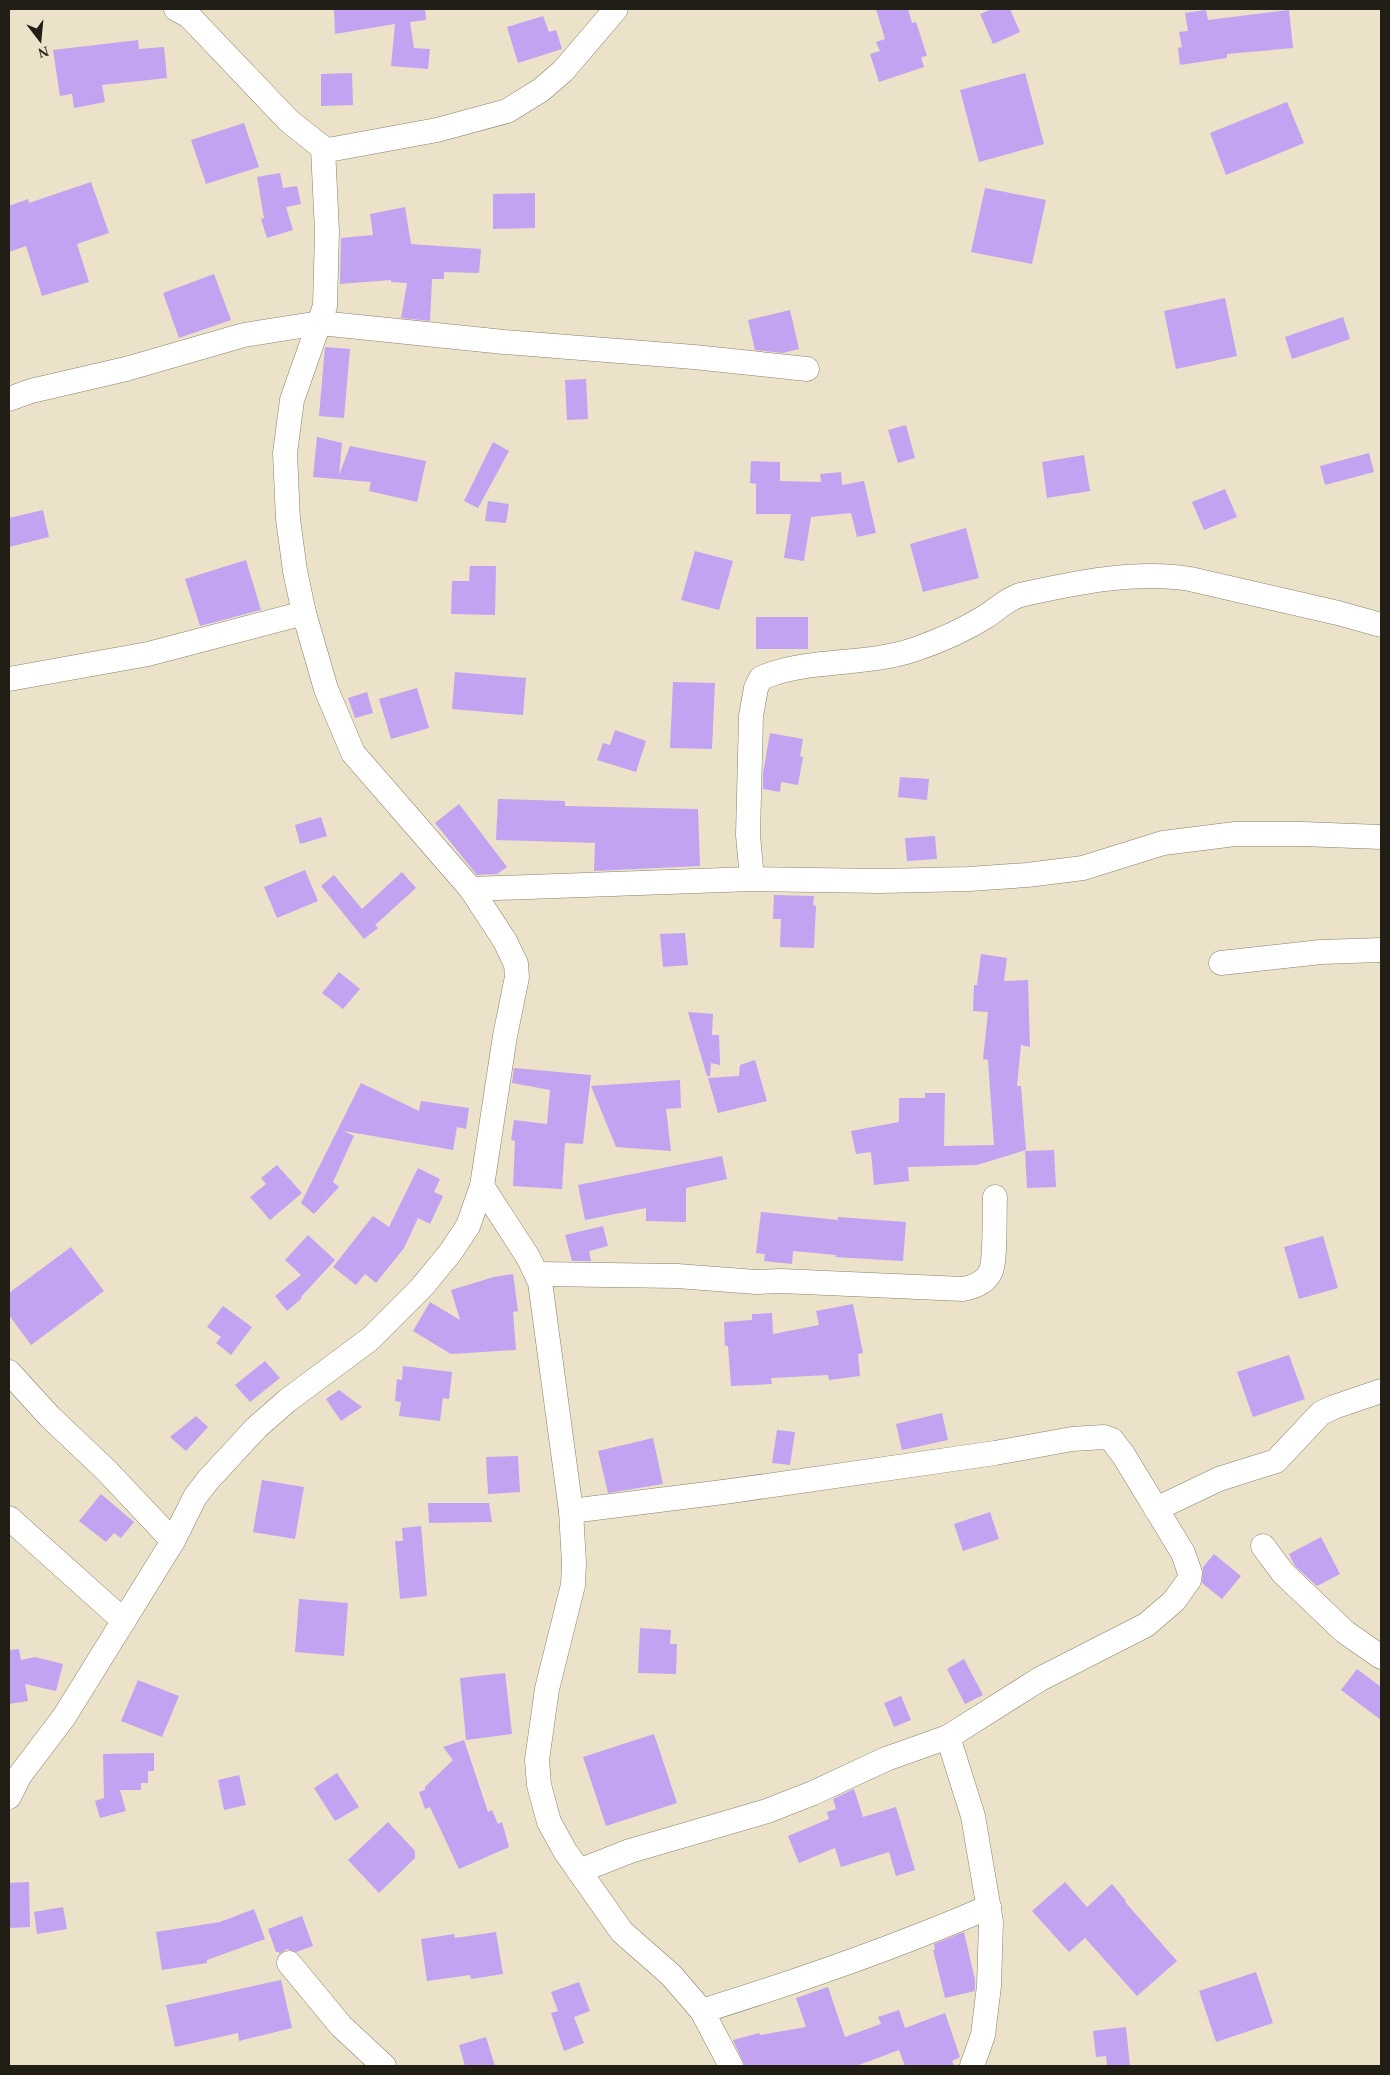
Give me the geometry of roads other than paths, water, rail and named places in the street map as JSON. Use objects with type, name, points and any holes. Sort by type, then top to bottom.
[{"type":"street","points":[[185,11],[289,121],[328,150],[437,130],[507,111],[541,90],[563,71],[616,9]]},
{"type":"street","points":[[9,1797],[20,1774],[64,1717],[173,1541],[196,1497],[208,1480],[257,1428],[288,1400],[370,1339],[422,1287],[450,1253],[468,1226],[482,1186],[517,978],[516,964],[471,889],[353,752],[326,688],[304,612],[290,541],[285,484],[285,453],[292,400],[320,323],[326,291],[328,232],[323,148]]},
{"type":"street","points":[[9,399],[31,391],[126,368],[244,335],[320,323],[522,344],[694,357],[807,369]]},
{"type":"street","points":[[752,879],[748,835],[751,716],[756,688],[759,680],[766,676],[809,666],[884,658],[940,640],[984,617],[1012,598],[1033,592],[1130,577],[1164,576],[1190,580],[1338,613],[1381,625]]},
{"type":"street","points":[[9,679],[148,654],[304,612]]},
{"type":"street","points":[[471,889],[752,879],[880,881],[969,879],[1027,875],[1083,868],[1163,843],[1218,836],[1302,834],[1381,838]]},
{"type":"street","points":[[1221,963],[1321,952],[1381,950]]},
{"type":"street","points":[[482,1186],[538,1274],[571,1511],[574,1563],[573,1585],[547,1689],[536,1770],[549,1822],[565,1851],[622,1932],[671,1975],[702,2011],[731,2066]]},
{"type":"street","points":[[538,1274],[677,1276],[756,1282],[781,1281],[963,1290],[973,1288],[982,1282],[992,1269],[994,1196]]},
{"type":"street","points":[[9,1372],[50,1417],[106,1470],[173,1541]]},
{"type":"street","points":[[1156,1509],[1219,1479],[1276,1461],[1321,1413],[1381,1391]]},
{"type":"street","points":[[571,1511],[731,1491],[995,1453],[1072,1439],[1104,1437],[1112,1440],[1124,1456],[1183,1553],[1190,1573],[1189,1580],[1174,1601],[1146,1625],[1040,1679],[948,1737],[886,1759],[767,1812],[630,1852],[579,1871]]},
{"type":"street","points":[[9,1518],[124,1621]]},
{"type":"street","points":[[1264,1546],[1283,1573],[1345,1632],[1381,1657]]},
{"type":"street","points":[[948,1737],[973,1816],[992,1922],[989,1986],[983,2035],[972,2066]]},
{"type":"street","points":[[702,2011],[848,1963],[989,1907]]},
{"type":"street","points":[[289,1963],[341,2026],[384,2066]]}]
